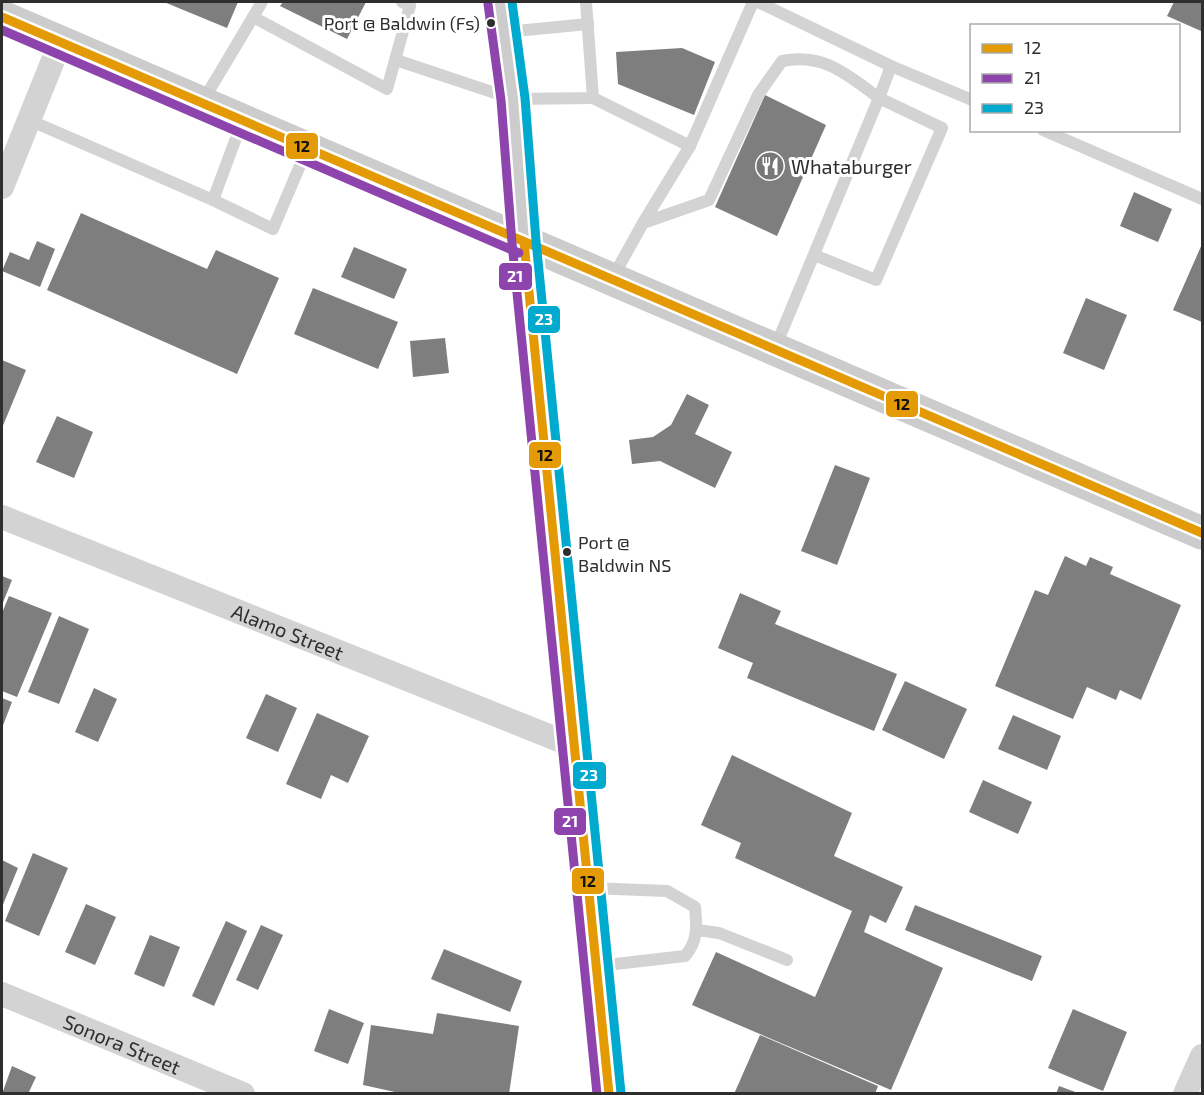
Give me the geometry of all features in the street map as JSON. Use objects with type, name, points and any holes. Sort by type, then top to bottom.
[{"type":"main road","points":[[2,17],[524,242],[613,277],[775,350],[1203,533]]},
{"type":"main road","points":[[502,17],[513,99],[524,242],[609,1094]]},
{"type":"street","points":[[2,187],[60,43]]},
{"type":"street","name":"Alamo Street","points":[[2,517],[574,746]]},
{"type":"street","name":"Sonora Street","points":[[2,994],[243,1094]]},
{"type":"street","points":[[1185,1094],[1203,1056]]},
{"type":"lane","points":[[202,104],[262,2]]},
{"type":"lane","points":[[586,2],[593,98]]},
{"type":"lane","points":[[613,277],[642,223],[690,146],[753,2]]},
{"type":"lane","points":[[758,2],[891,66],[970,99]]},
{"type":"lane","points":[[253,17],[387,89],[396,60],[406,4]]},
{"type":"lane","points":[[502,17],[588,24]]},
{"type":"lane","points":[[642,223],[709,200],[759,95],[782,61],[802,57],[824,61],[879,98],[942,128],[876,280],[813,255]]},
{"type":"lane","points":[[396,60],[513,99],[593,98],[690,146]]},
{"type":"lane","points":[[775,350],[891,66]]},
{"type":"lane","points":[[29,120],[213,200],[273,230],[307,149]]},
{"type":"lane","points":[[213,200],[242,121]]},
{"type":"lane","points":[[1047,132],[1203,199]]},
{"type":"lane","points":[[588,888],[667,891],[695,908],[697,930],[692,947],[685,956],[596,967]]},
{"type":"lane","points":[[697,930],[719,933],[787,960]]},
{"type":"building","points":[[164,2],[238,2],[227,28]]},
{"type":"building","points":[[283,2],[366,2],[347,39],[280,6]]},
{"type":"building","points":[[1174,2],[1202,2],[1201,31],[1167,16]]},
{"type":"building","points":[[682,48],[715,62],[694,115],[618,84],[616,52]]},
{"type":"building","name":"Whataburger","points":[[765,95],[826,125],[777,236],[715,207]]},
{"type":"building","points":[[1134,192],[1172,209],[1158,242],[1120,226]]},
{"type":"building","points":[[81,213],[207,269],[216,250],[279,278],[237,374],[47,290]]},
{"type":"building","points":[[37,241],[55,249],[40,287],[2,271],[10,252],[29,260]]},
{"type":"building","points":[[1202,244],[1202,322],[1173,310]]},
{"type":"building","points":[[354,247],[407,269],[394,299],[341,277]]},
{"type":"building","points":[[313,288],[398,322],[378,369],[294,334]]},
{"type":"building","points":[[1086,298],[1127,315],[1104,370],[1063,353]]},
{"type":"building","points":[[445,338],[449,373],[413,377],[410,341]]},
{"type":"building","points":[[2,360],[26,370],[2,428]]},
{"type":"building","points":[[687,394],[709,405],[695,434],[732,452],[715,488],[660,461],[632,464],[629,440],[653,437],[671,425]]},
{"type":"building","points":[[57,416],[93,432],[74,478],[36,462]]},
{"type":"building","points":[[835,465],[870,478],[837,565],[801,551]]},
{"type":"building","points":[[1065,556],[1086,566],[1090,557],[1113,567],[1110,574],[1181,605],[1141,700],[1120,690],[1116,700],[1087,687],[1073,719],[995,686],[1035,590],[1048,595]]},
{"type":"building","points":[[2,576],[12,580],[2,605]]},
{"type":"building","points":[[740,593],[781,611],[775,624],[897,674],[874,731],[747,678],[753,663],[718,648]]},
{"type":"building","points":[[9,596],[52,613],[17,697],[2,691],[2,613]]},
{"type":"building","points":[[59,616],[89,629],[59,704],[28,692]]},
{"type":"building","points":[[905,681],[967,709],[944,759],[882,730]]},
{"type":"building","points":[[94,688],[117,699],[98,742],[75,732]]},
{"type":"building","points":[[266,694],[297,708],[278,752],[246,738]]},
{"type":"building","points":[[2,698],[12,702],[2,728]]},
{"type":"building","points":[[317,713],[369,736],[348,783],[331,775],[321,799],[286,784]]},
{"type":"building","points":[[1013,715],[1061,736],[1047,770],[998,749]]},
{"type":"building","points":[[732,755],[852,813],[834,856],[903,887],[886,923],[870,915],[864,932],[943,968],[891,1090],[692,1005],[716,952],[815,997],[852,911],[735,858],[741,843],[701,825]]},
{"type":"building","points":[[983,780],[1032,802],[1018,834],[969,812]]},
{"type":"building","points":[[33,853],[68,868],[39,936],[5,921]]},
{"type":"building","points":[[2,860],[18,868],[2,907]]},
{"type":"building","points":[[86,904],[116,917],[95,965],[65,952]]},
{"type":"building","points":[[915,905],[1042,956],[1032,981],[905,930]]},
{"type":"building","points":[[226,921],[247,931],[214,1006],[192,996]]},
{"type":"building","points":[[261,925],[283,935],[258,990],[236,980]]},
{"type":"building","points":[[150,935],[180,947],[164,987],[134,974]]},
{"type":"building","points":[[444,949],[522,981],[510,1012],[431,979]]},
{"type":"building","points":[[329,1009],[364,1023],[348,1064],[314,1051]]},
{"type":"building","points":[[1073,1009],[1127,1032],[1103,1091],[1048,1068]]},
{"type":"building","points":[[437,1013],[519,1026],[509,1094],[404,1094],[363,1085],[371,1025],[433,1034]]},
{"type":"building","points":[[760,1035],[878,1086],[875,1094],[734,1094]]},
{"type":"building","points":[[12,1066],[36,1077],[28,1094],[2,1094]]},
{"type":"building","points":[[1059,1086],[1078,1093],[1078,1094],[1056,1094]]},
{"type":"transit line","name":"23","points":[[512,2],[525,98],[536,241],[621,1093]]},
{"type":"transit line","name":"21","points":[[488,4],[501,100],[512,243],[597,1094]]},
{"type":"transit line","name":"12","points":[[2,17],[1202,533]]},
{"type":"transit line","name":"21","points":[[2,30],[519,253]]},
{"type":"transit line","name":"12","points":[[524,242],[609,1094]]},
{"type":"place","name":"Port @ Baldwin (Fs)","points":[[491,23]]},
{"type":"place","name":"Whataburger","points":[[770,166]]},
{"type":"place","name":"Port @ Baldwin NS","points":[[567,552]]}]
